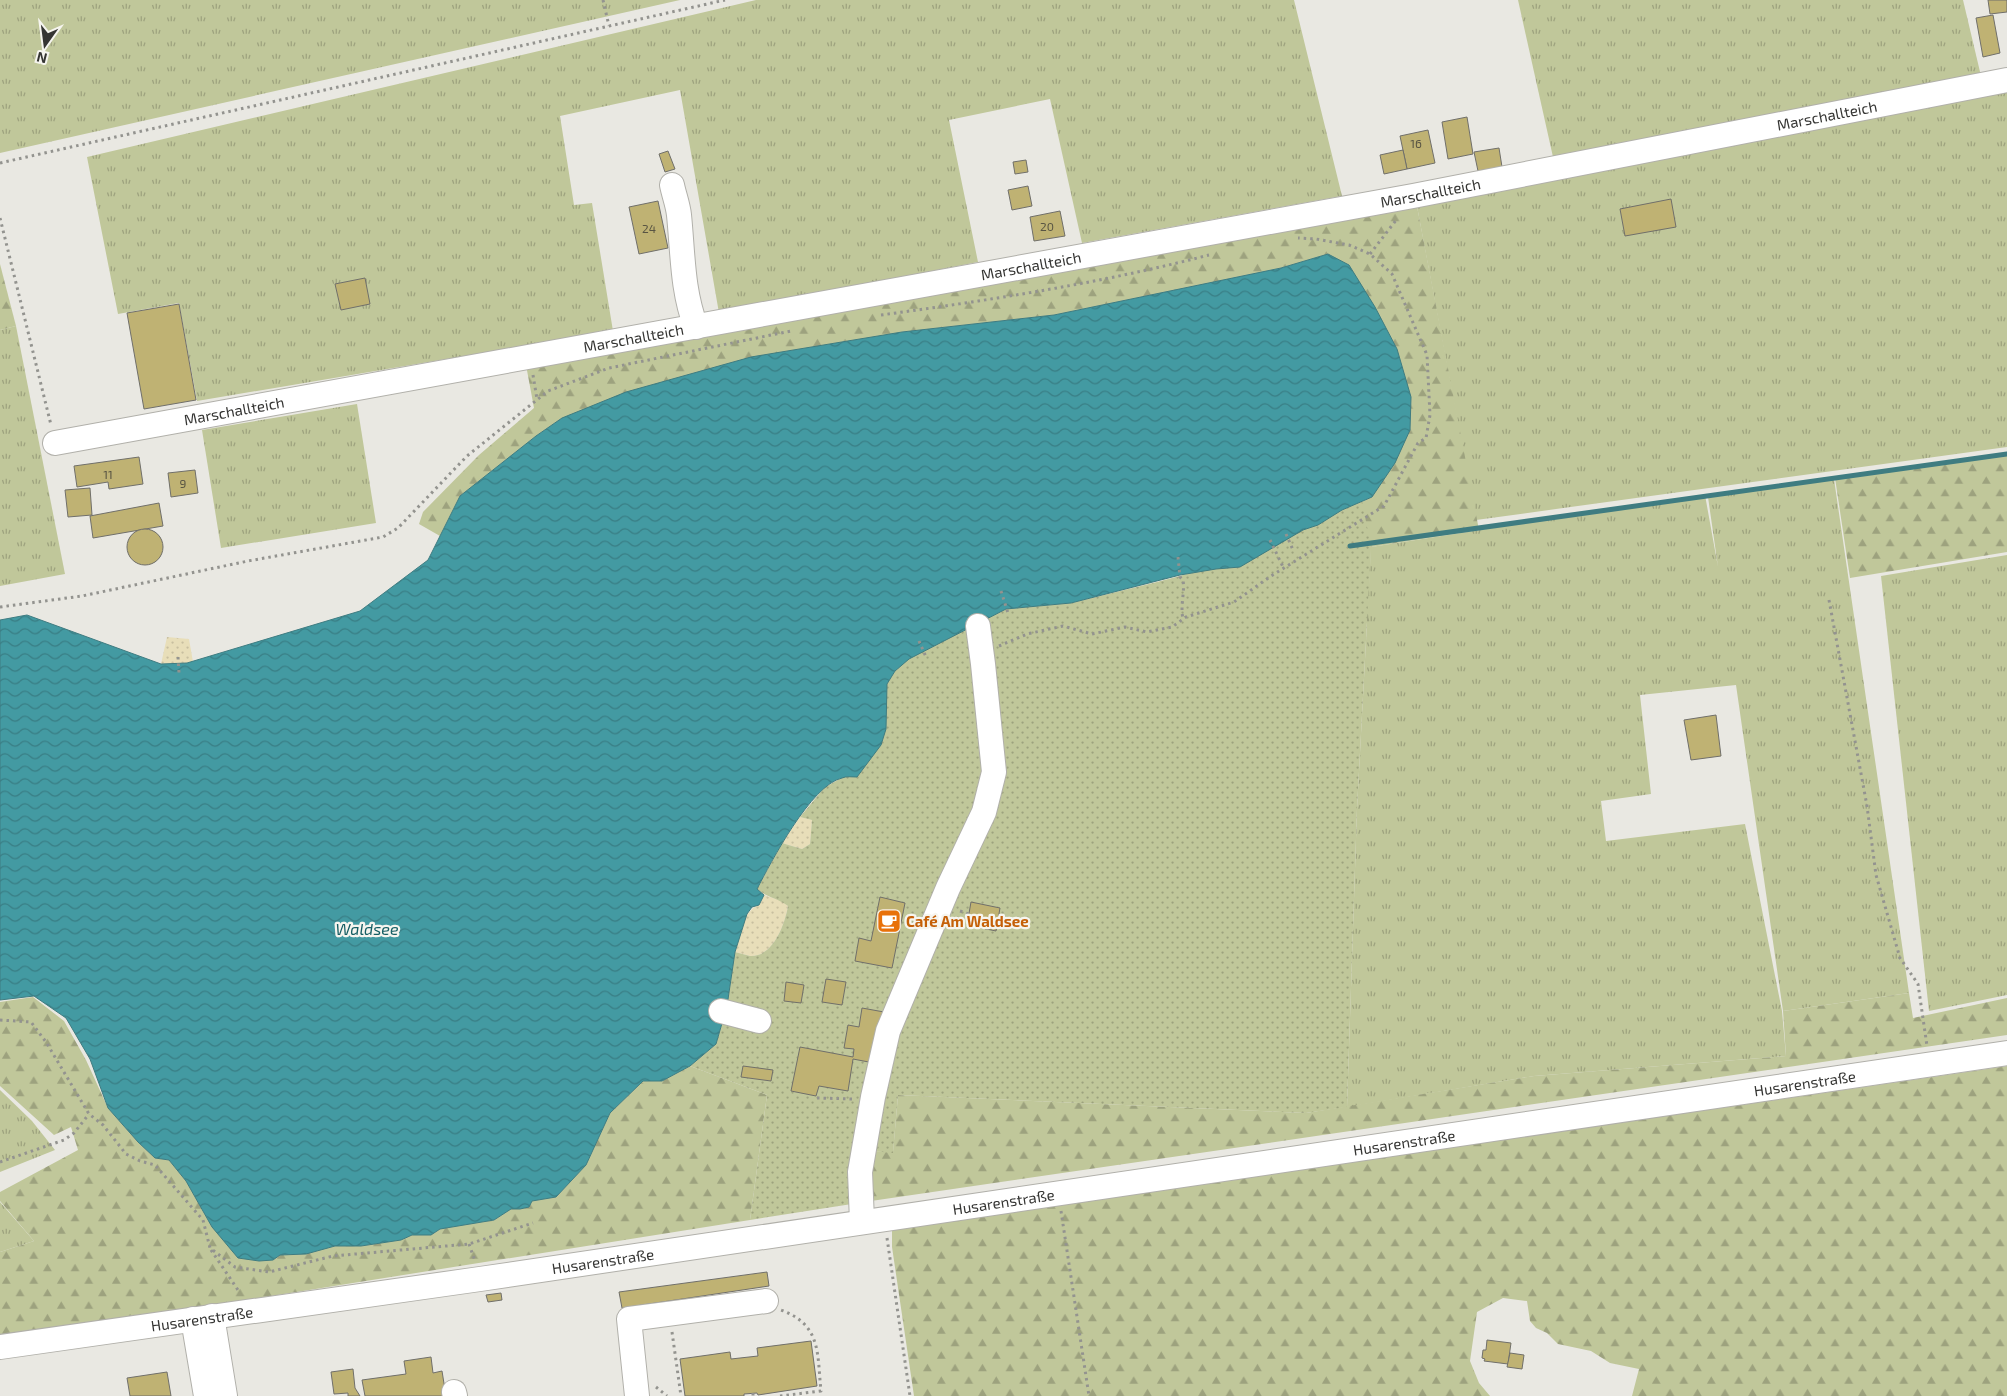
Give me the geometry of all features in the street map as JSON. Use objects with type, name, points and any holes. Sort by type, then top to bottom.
[{"type":"street","name":"Marschallteich","points":[[55,442],[1413,196],[2007,80]]},
{"type":"street","points":[[672,185],[679,213],[684,284],[689,308],[696,327]]},
{"type":"street","points":[[862,1221],[860,1172],[873,1096],[888,1031],[948,888],[984,812],[994,772],[978,626]]},
{"type":"street","points":[[721,1011],[759,1021]]},
{"type":"street","name":"Husarenstraße","points":[[0,1347],[2007,1053]]},
{"type":"street","points":[[636,1396],[630,1319],[766,1301]]},
{"type":"street","points":[[203,1318],[206,1396]]},
{"type":"street","points":[[203,1318],[225,1396]]},
{"type":"path","points":[[603,0],[609,26]]},
{"type":"path","points":[[0,163],[725,0]]},
{"type":"path","points":[[1370,254],[1413,196]]},
{"type":"path","points":[[0,218],[55,442]]},
{"type":"path","points":[[983,664],[991,650],[1027,634],[1063,626],[1092,634],[1125,627],[1147,632],[1172,627],[1183,619],[1234,602],[1384,506],[1418,443],[1426,438],[1430,415],[1427,355],[1392,274],[1370,254],[1349,245],[1316,239],[1291,238]]},
{"type":"path","points":[[875,316],[982,301],[1166,266],[1217,253]]},
{"type":"path","points":[[0,607],[82,596],[219,567],[383,537],[398,528],[467,456],[548,391],[609,368],[798,330]]},
{"type":"path","points":[[530,357],[537,399]]},
{"type":"path","points":[[1286,534],[1293,550]]},
{"type":"path","points":[[1270,540],[1284,569]]},
{"type":"path","points":[[1178,558],[1180,577],[1183,580],[1184,590],[1181,608],[1183,619]]},
{"type":"path","points":[[1001,591],[1008,613]]},
{"type":"path","points":[[1829,600],[1867,806],[1876,875],[1900,958],[1918,984],[1930,1064]]},
{"type":"path","points":[[919,641],[926,657]]},
{"type":"path","points":[[178,657],[179,673]]},
{"type":"path","points":[[0,1020],[31,1022],[46,1042],[89,1114],[103,1125],[126,1154],[140,1161],[155,1165],[203,1220],[210,1248],[253,1311]]},
{"type":"path","points":[[816,1098],[847,1099]]},
{"type":"path","points":[[0,1162],[64,1140],[74,1133],[89,1114]]},
{"type":"path","points":[[1059,1193],[1089,1396]]},
{"type":"path","points":[[210,1248],[235,1267],[269,1272],[333,1256],[470,1244],[533,1223]]},
{"type":"path","points":[[887,1239],[910,1396]]},
{"type":"path","points":[[766,1301],[776,1308],[793,1314],[805,1323],[814,1337],[821,1391],[780,1396]]},
{"type":"path","points":[[670,1314],[682,1396]]},
{"type":"green space","points":[[0,0],[680,0],[0,153]]},
{"type":"green space","points":[[756,0],[1294,0],[1342,196],[1082,243],[1050,99],[949,120],[978,262],[719,313],[680,90],[560,116],[574,205],[592,203],[613,331],[197,401],[179,303],[118,314],[87,157]]},
{"type":"green space","points":[[1518,0],[1963,0],[1981,76],[1553,157]]},
{"type":"green space","points":[[2007,92],[2007,447],[1476,520],[1416,201]]},
{"type":"green space","points":[[1416,201],[1479,530],[1371,547],[1368,623],[1073,607],[1190,573],[1216,569],[1372,497],[1397,349],[1390,336],[1328,254],[1281,268],[1054,315],[902,332],[562,418],[460,496],[440,536],[419,524],[423,512],[479,455],[534,408],[526,365]]},
{"type":"green space","points":[[0,264],[16,326],[0,330]]},
{"type":"green space","points":[[16,326],[65,574],[0,586],[0,330]]},
{"type":"green space","points":[[357,404],[376,523],[221,548],[202,430]]},
{"type":"green space","points":[[2007,454],[2007,552],[1850,578],[1835,478]]},
{"type":"green space","points":[[1834,479],[1909,993],[1783,1011],[1736,685],[1640,695],[1651,794],[1601,801],[1606,841],[1745,824],[1782,1011],[1786,1056],[1534,1076],[1347,1107],[1357,809],[1371,547],[1705,495],[1718,567],[1708,497]]},
{"type":"green space","points":[[1362,501],[1371,547],[1357,809],[1347,1107],[1306,1113],[898,1095],[893,1153],[872,1151],[871,1201],[750,1220],[767,1095],[690,1066],[716,1044],[727,1006],[735,952],[750,956],[758,955],[772,945],[781,930],[788,906],[757,889],[782,843],[802,849],[810,844],[812,820],[800,817],[824,788],[841,778],[885,700],[887,684],[895,671],[908,659],[1006,609],[1071,603],[1216,569],[1318,525],[1342,510]]},
{"type":"green space","points":[[2007,555],[2007,995],[1929,1011],[1881,576]]},
{"type":"green space","points":[[1909,993],[1913,1018],[2007,998],[2007,1035],[871,1201],[872,1151],[893,1152],[898,1095],[1306,1113],[1534,1076],[1786,1056],[1783,1011]]},
{"type":"green space","points":[[33,997],[64,1021],[86,1060],[108,1108],[155,1158],[169,1160],[186,1181],[212,1227],[273,1260],[280,1255],[304,1254],[335,1246],[361,1246],[401,1240],[412,1235],[431,1235],[440,1229],[494,1220],[511,1209],[520,1209],[532,1201],[556,1197],[586,1165],[610,1113],[643,1081],[662,1081],[690,1066],[767,1095],[750,1220],[0,1339],[0,1252],[34,1241],[0,1201],[0,1192],[78,1150],[71,1127],[54,1135],[0,1086],[0,1002]]},
{"type":"green space","points":[[2007,1066],[2007,1396],[1632,1396],[1639,1369],[1610,1363],[1591,1351],[1558,1344],[1547,1333],[1536,1328],[1530,1321],[1527,1301],[1503,1298],[1477,1312],[1470,1361],[1479,1383],[1490,1396],[914,1396],[892,1247],[892,1229]]},
{"type":"green space","points":[[0,1090],[32,1121],[55,1150],[0,1172]]},
{"type":"green space","points":[[0,1202],[34,1241],[0,1252]]},
{"type":"sand","points":[[167,637],[189,639],[193,662],[161,664]]},
{"type":"sand","points":[[800,817],[812,820],[810,844],[802,849],[782,843]]},
{"type":"sand","points":[[764,895],[782,901],[788,906],[777,938],[766,951],[758,955],[750,956],[735,952],[745,918],[753,908],[759,905]]},
{"type":"water","name":"Waldsee","points":[[1328,254],[1349,265],[1375,307],[1397,349],[1411,397],[1410,430],[1395,463],[1372,497],[1342,510],[1318,525],[1303,530],[1240,567],[1180,575],[1071,603],[1006,609],[909,659],[895,671],[887,684],[886,729],[881,745],[857,777],[842,778],[830,784],[805,809],[782,844],[757,889],[764,895],[759,905],[752,907],[747,914],[735,952],[727,1006],[716,1044],[690,1066],[662,1081],[643,1081],[610,1113],[586,1165],[556,1197],[532,1201],[529,1207],[511,1209],[494,1220],[440,1229],[431,1235],[412,1235],[401,1240],[361,1246],[335,1246],[306,1254],[280,1255],[273,1260],[259,1261],[238,1258],[212,1227],[186,1181],[169,1160],[155,1158],[108,1108],[90,1059],[66,1018],[34,996],[0,1000],[0,620],[27,615],[161,664],[187,663],[360,611],[428,560],[460,496],[562,418],[626,392],[751,357],[902,332],[1054,315],[1281,268]]},
{"type":"building","points":[[1988,0],[2007,0],[2007,12],[1990,14]]},
{"type":"building","points":[[1993,15],[2000,53],[1983,57],[1976,18]]},
{"type":"building","points":[[1467,117],[1473,154],[1448,159],[1442,122]]},
{"type":"building","points":[[1428,130],[1435,163],[1407,169],[1400,136]]},
{"type":"building","points":[[1499,148],[1502,167],[1478,171],[1474,152]]},
{"type":"building","points":[[1403,150],[1407,169],[1384,174],[1380,155]]},
{"type":"building","points":[[668,151],[675,169],[665,172],[659,154]]},
{"type":"building","points":[[1026,160],[1028,172],[1015,174],[1013,162]]},
{"type":"building","points":[[1028,186],[1032,206],[1012,210],[1008,190]]},
{"type":"building","points":[[1671,199],[1676,227],[1625,236],[1620,209]]},
{"type":"building","points":[[658,201],[668,248],[639,254],[629,207]]},
{"type":"building","points":[[1060,211],[1065,236],[1034,241],[1030,217]]},
{"type":"building","points":[[365,278],[370,304],[341,310],[335,284]]},
{"type":"building","points":[[179,304],[196,400],[144,409],[127,313]]},
{"type":"building","points":[[139,457],[143,484],[109,489],[108,482],[77,487],[74,466]]},
{"type":"building","points":[[195,470],[198,493],[171,497],[168,473]]},
{"type":"building","points":[[90,488],[92,515],[68,517],[65,490]]},
{"type":"building","points":[[159,503],[163,526],[93,538],[90,516]]},
{"type":"building","points":[[145,529],[152,530],[158,534],[162,540],[162,554],[158,560],[152,564],[145,565],[138,564],[132,560],[128,554],[127,547],[128,540],[132,534],[138,530]]},
{"type":"building","points":[[1716,715],[1721,756],[1691,760],[1684,720]]},
{"type":"building","name":"Café Am Waldsee","points":[[880,897],[905,903],[892,968],[855,961],[859,938],[871,941]]},
{"type":"building","points":[[971,902],[1000,908],[996,931],[967,925]]},
{"type":"building","points":[[826,979],[846,982],[842,1005],[822,1002]]},
{"type":"building","points":[[786,982],[804,985],[801,1003],[784,1001]]},
{"type":"building","points":[[862,1008],[884,1012],[874,1063],[853,1059],[848,1091],[819,1086],[816,1096],[791,1091],[800,1047],[853,1057],[854,1049],[844,1048],[848,1025],[859,1027]]},
{"type":"building","points":[[743,1066],[773,1070],[771,1081],[741,1077]]},
{"type":"building","points":[[767,1272],[769,1286],[622,1308],[619,1292]]},
{"type":"building","points":[[501,1293],[502,1300],[488,1302],[486,1295]]},
{"type":"building","points":[[1487,1340],[1511,1343],[1508,1364],[1484,1361],[1485,1359],[1482,1358],[1483,1350],[1486,1350]]},
{"type":"building","points":[[811,1341],[817,1386],[758,1395],[757,1393],[744,1394],[744,1396],[685,1396],[680,1359],[730,1352],[731,1359],[758,1356],[757,1348]]},
{"type":"building","points":[[1510,1353],[1524,1355],[1522,1369],[1507,1367]]},
{"type":"building","points":[[431,1357],[433,1373],[442,1371],[446,1396],[365,1396],[362,1380],[406,1374],[404,1361]]},
{"type":"building","points":[[353,1369],[355,1388],[360,1396],[348,1396],[348,1393],[334,1394],[331,1372]]},
{"type":"building","points":[[167,1372],[171,1396],[130,1396],[127,1378]]},
{"type":"waterway","points":[[1350,546],[2007,454]]},
{"type":"place","name":"Café Am Waldsee","points":[[889,921]]}]
